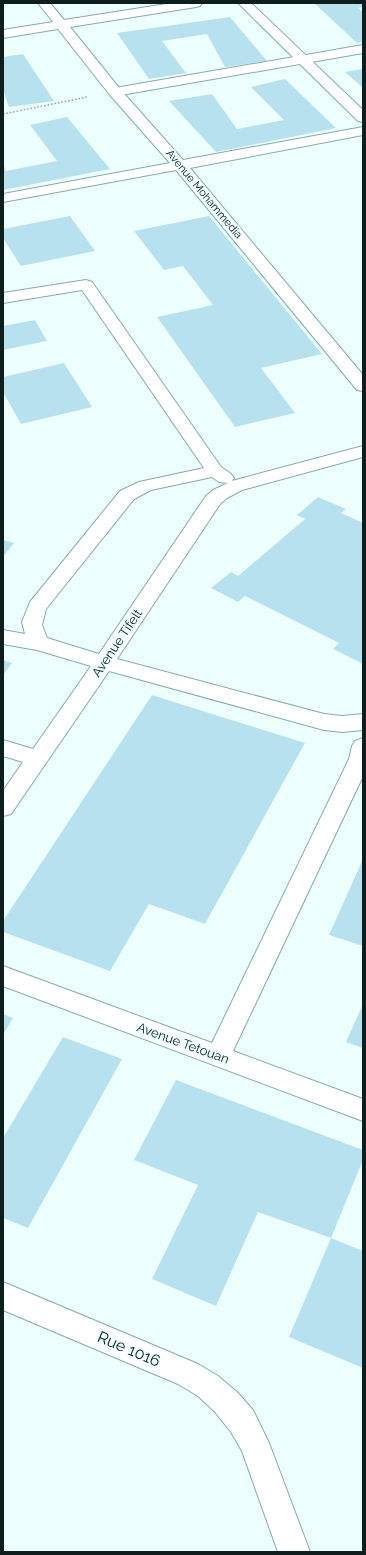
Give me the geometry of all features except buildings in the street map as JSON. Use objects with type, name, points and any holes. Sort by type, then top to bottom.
[{"type":"street","name":"Avenue Mohammedia","points":[[44,3],[115,92],[180,164],[363,386]]},
{"type":"street","points":[[3,34],[196,3]]},
{"type":"street","points":[[244,3],[363,118]]},
{"type":"street","points":[[115,92],[363,49]]},
{"type":"street","points":[[3,198],[363,131]]},
{"type":"street","points":[[3,298],[86,285],[215,471],[236,486]]},
{"type":"street","name":"Avenue Tifelt","points":[[3,808],[36,758],[104,663],[213,500],[220,494],[236,486],[363,451]]},
{"type":"street","points":[[39,643],[31,628],[32,620],[37,607],[127,495],[145,486],[215,471]]},
{"type":"street","points":[[3,637],[39,643],[104,663],[324,722],[362,728]]},
{"type":"street","points":[[218,1056],[360,759],[363,746]]},
{"type":"street","points":[[3,748],[36,758]]},
{"type":"street","name":"Avenue Tetouan","points":[[3,976],[363,1110]]},
{"type":"street","name":"Rue 1016","points":[[3,1296],[188,1374],[214,1391],[226,1402],[242,1421],[254,1443],[294,1552]]},
{"type":"path","points":[[3,114],[115,92]]}]
